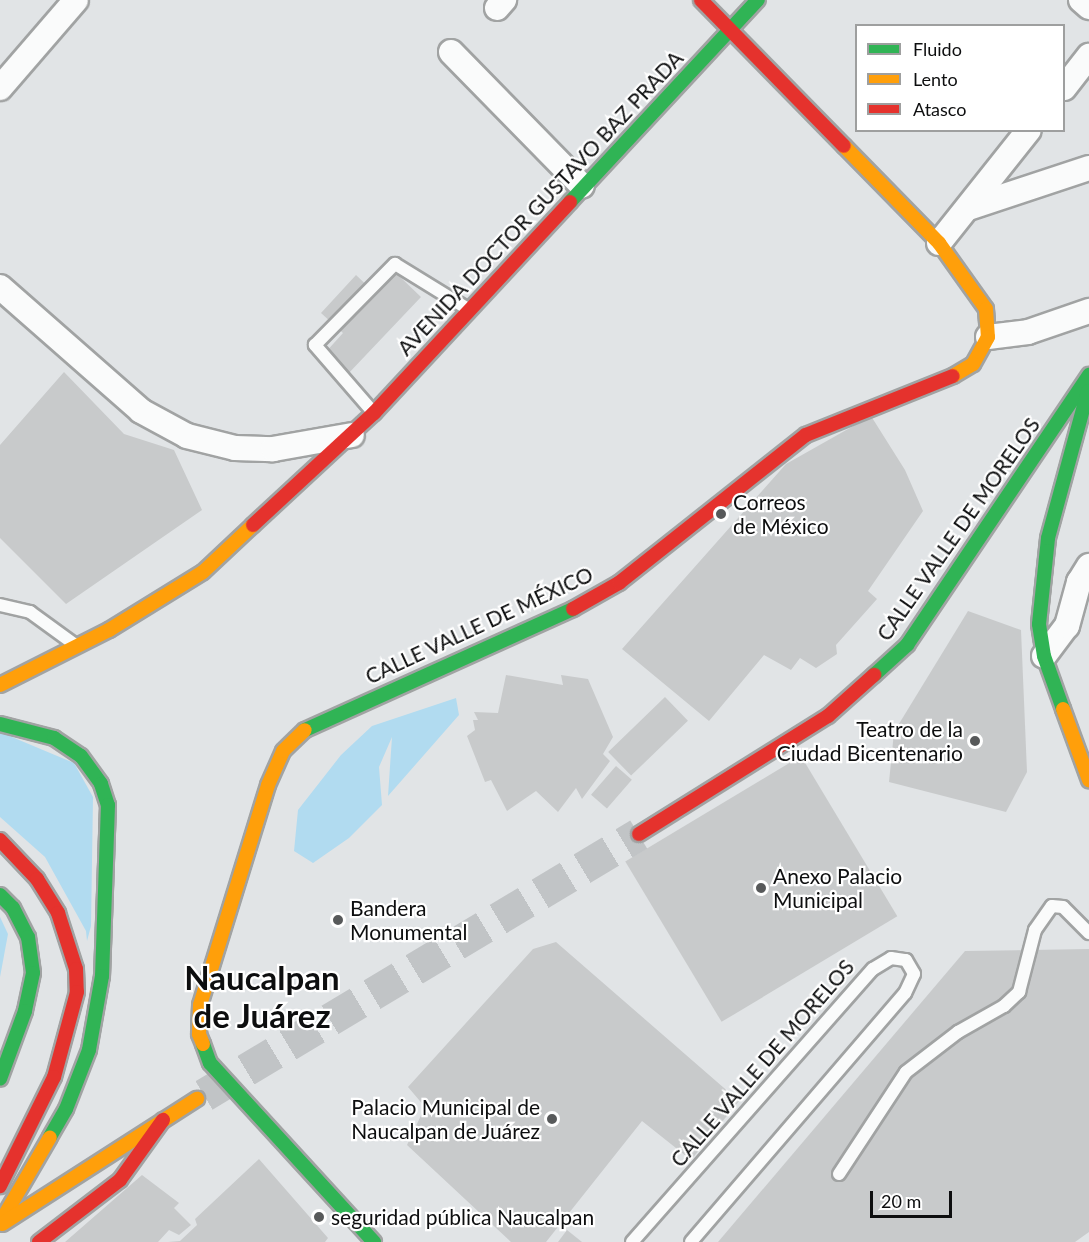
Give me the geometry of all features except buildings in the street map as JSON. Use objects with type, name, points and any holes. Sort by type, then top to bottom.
[{"type":"main road","points":[[701,0],[939,243],[972,285],[986,309],[988,337]]},
{"type":"main road","name":"AVENIDA DOCTOR GUSTAVO BAZ PRADA","points":[[0,685],[77,646],[203,572],[374,413],[582,186],[758,0]]},
{"type":"main road","name":"CALLE VALLE DE MÉXICO","points":[[374,1242],[210,1063],[199,1034],[200,1005],[268,785],[283,751],[304,731],[590,600],[656,555],[806,435],[945,381],[973,364],[988,337]]},
{"type":"main road","name":"CALLE VALLE DE MORELOS","points":[[639,834],[828,716],[907,645],[1089,375]]},
{"type":"main road","points":[[1089,389],[1048,538],[1039,624],[1044,656],[1089,780]]},
{"type":"main road","points":[[0,724],[54,738],[81,756],[101,784],[108,805],[109,836],[102,976],[89,1050],[66,1109],[0,1224]]},
{"type":"main road","points":[[0,840],[37,879],[58,913],[76,969],[77,992],[54,1077],[0,1186]]},
{"type":"main road","points":[[0,895],[12,908],[28,937],[33,974],[25,1011],[0,1079]]},
{"type":"main road","points":[[0,1224],[197,1099]]},
{"type":"main road","points":[[39,1242],[120,1180],[163,1120]]},
{"type":"street","points":[[0,88],[76,0]]},
{"type":"street","points":[[1081,0],[1089,7]]},
{"type":"street","points":[[451,52],[582,186]]},
{"type":"street","points":[[1065,87],[1089,56]]},
{"type":"street","points":[[939,243],[1027,132]]},
{"type":"street","points":[[968,208],[1089,168]]},
{"type":"street","points":[[0,287],[141,411],[187,436],[234,448],[273,450],[352,435]]},
{"type":"street","points":[[988,337],[1028,332],[1089,311]]},
{"type":"street","points":[[1044,656],[1066,626],[1079,582],[1089,566]]},
{"type":"lane","points":[[374,413],[315,345],[395,264],[469,309]]},
{"type":"lane","points":[[0,605],[30,612],[77,646]]},
{"type":"lane","points":[[839,1174],[906,1072],[958,1032],[1004,1006],[1019,992],[1035,930],[1052,906],[1064,908],[1089,933]]},
{"type":"lane","name":"CALLE VALLE DE MORELOS","points":[[632,1242],[873,969],[891,958],[906,960],[914,974],[905,993],[691,1242]]},
{"type":"shaded area","points":[[456,698],[459,715],[388,796],[392,737],[379,767],[382,805],[349,838],[313,863],[294,851],[298,810],[341,755],[372,726]]},
{"type":"shaded area","points":[[0,732],[74,763],[93,797],[91,926],[87,941],[86,931],[45,857],[0,817]]},
{"type":"shaded area","points":[[0,917],[8,934],[0,977]]},
{"type":"tunnel","points":[[204,1095],[639,834]]},
{"type":"traffic: fast","points":[[570,202],[758,0]]},
{"type":"traffic: fast","points":[[874,675],[907,645],[1089,375]]},
{"type":"traffic: fast","points":[[1063,709],[1044,656],[1039,624],[1048,538],[1088,391]]},
{"type":"traffic: fast","points":[[305,730],[573,609]]},
{"type":"traffic: fast","points":[[0,724],[54,738],[81,756],[101,784],[108,805],[102,976],[89,1050],[66,1109],[50,1137]]},
{"type":"traffic: fast","points":[[0,895],[13,908],[28,937],[33,973],[25,1011],[0,1079]]},
{"type":"traffic: fast","points":[[203,1044],[210,1063],[374,1242]]},
{"type":"traffic: slow","points":[[844,146],[939,243],[986,309],[988,337],[973,364],[953,376]]},
{"type":"traffic: slow","points":[[0,685],[109,630],[203,572],[253,525]]},
{"type":"traffic: slow","points":[[1063,709],[1089,780]]},
{"type":"traffic: slow","points":[[203,1044],[199,1034],[200,1005],[268,785],[283,751],[305,730]]},
{"type":"traffic: slow","points":[[2,1224],[197,1099]]},
{"type":"traffic: slow","points":[[0,1223],[50,1137]]},
{"type":"traffic: jam","points":[[701,0],[844,146]]},
{"type":"traffic: jam","points":[[253,525],[374,413],[570,202]]},
{"type":"traffic: jam","points":[[573,609],[619,583],[806,435],[953,376]]},
{"type":"traffic: jam","points":[[639,834],[828,716],[874,675]]},
{"type":"traffic: jam","points":[[0,840],[37,879],[58,913],[76,969],[77,992],[54,1077],[0,1186]]},
{"type":"traffic: jam","points":[[39,1242],[120,1180],[163,1120]]},
{"type":"place","name":"Correos de México","points":[[721,514]]},
{"type":"place","name":"Teatro de la Ciudad Bicentenario","points":[[975,741]]},
{"type":"place","name":"Anexo Palacio Municipal","points":[[761,888]]},
{"type":"place","name":"Bandera Monumental","points":[[338,920]]},
{"type":"place","name":"Palacio Municipal de Naucalpan de Juárez","points":[[552,1119]]},
{"type":"place","name":"seguridad pública Naucalpan","points":[[319,1217]]},
{"type":"district","name":"Naucalpan de Juárez","points":[[262,997]]}]
